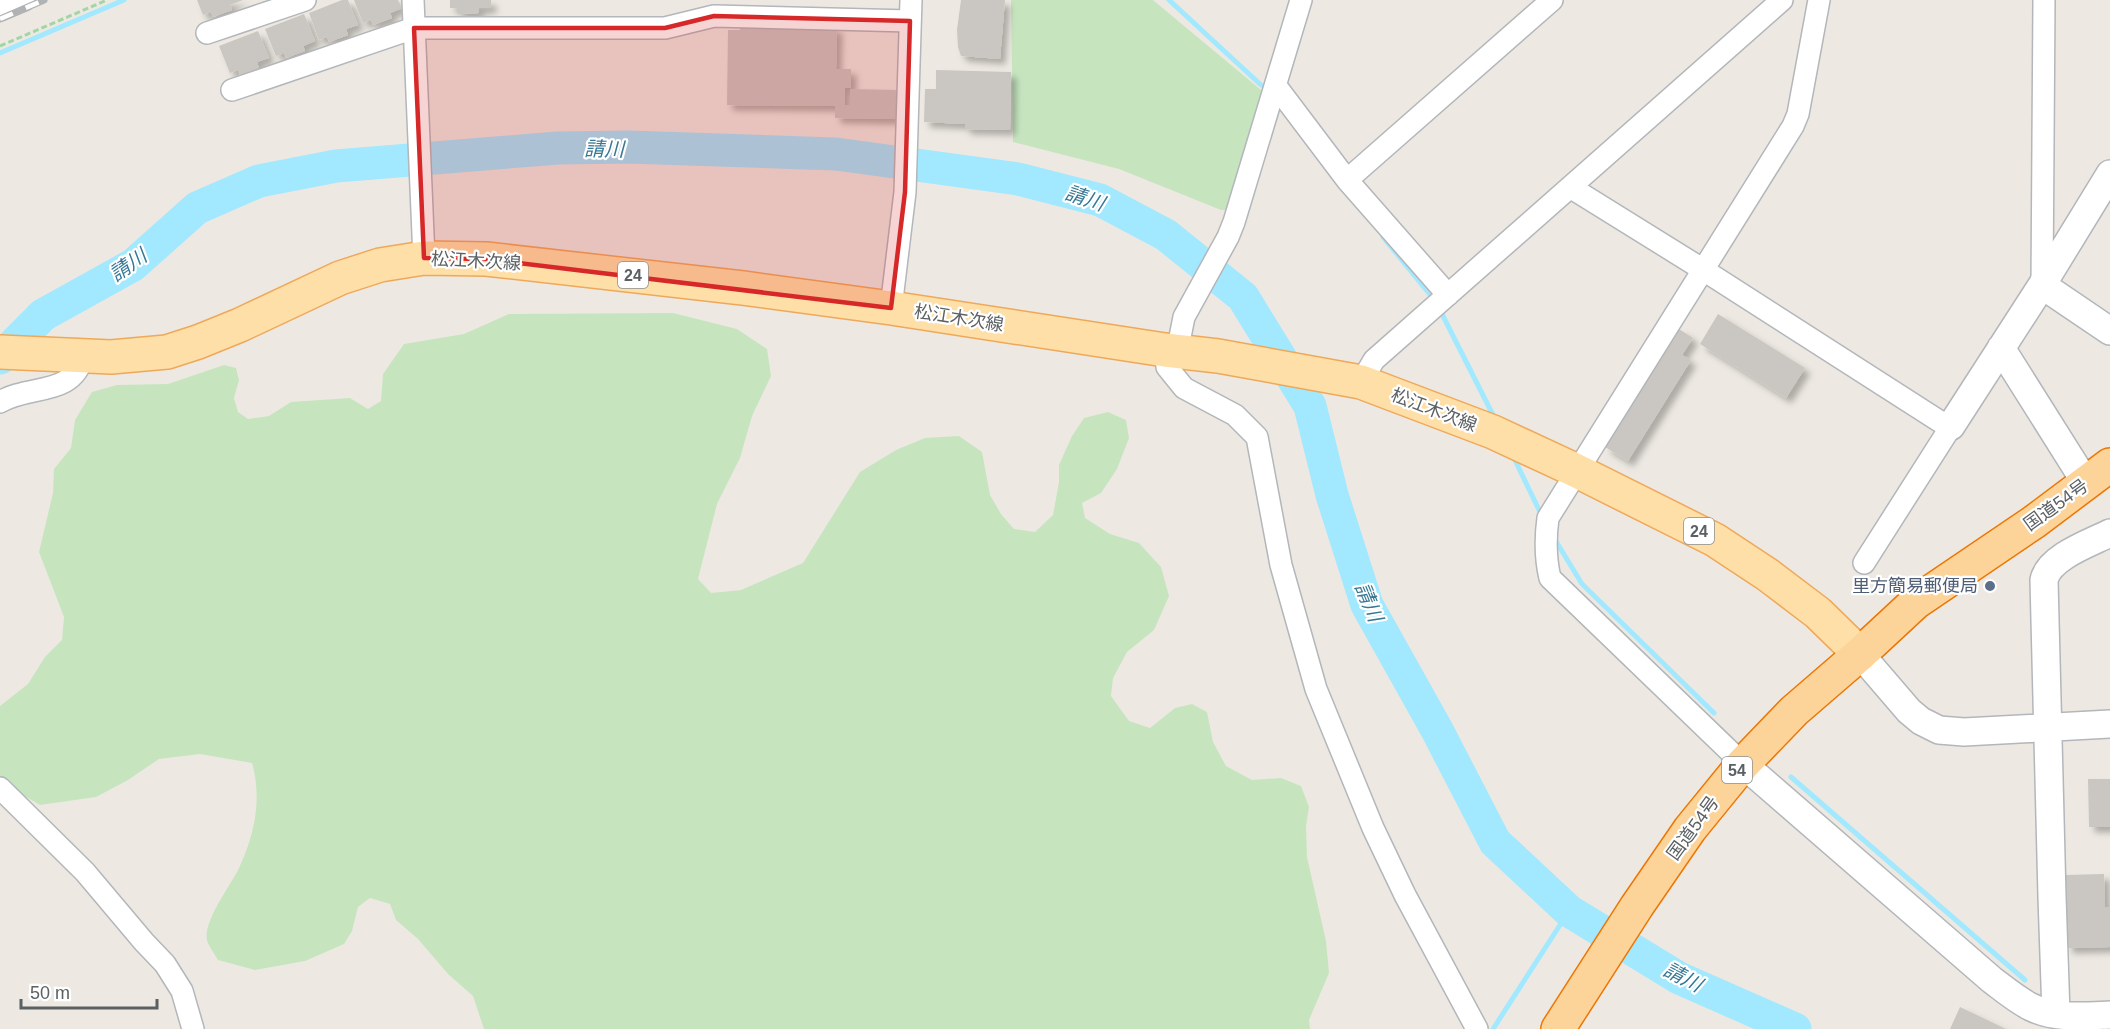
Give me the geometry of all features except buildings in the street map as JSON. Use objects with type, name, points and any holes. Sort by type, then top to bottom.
[{"type":"highway","name":"国道54号","points":[[1558,1029],[1637,906],[1690,829],[1743,764],[1794,711],[1860,654],[1923,618],[2102,478]]},
{"type":"main road","name":"松江木次線","points":[[0,352],[136,356],[167,352],[240,325],[340,278],[380,265],[424,258],[486,259],[743,288],[1218,356],[1350,380],[1504,437],[1715,540],[1768,575],[1818,613],[1860,654]]},
{"type":"street","points":[[0,10],[24,0]]},
{"type":"street","points":[[207,33],[304,0]]},
{"type":"street","points":[[413,0],[424,258]]},
{"type":"street","points":[[1301,0],[1228,237],[1185,317],[1167,367],[1184,388],[1235,415],[1257,437],[1281,565],[1316,688],[1373,828],[1400,886],[1478,1029]]},
{"type":"street","points":[[1347,180],[1552,0]]},
{"type":"street","points":[[1350,380],[1782,0]]},
{"type":"street","points":[[1819,0],[1798,114],[1793,126],[1548,518],[1545,558],[1550,578],[1743,764],[1992,980],[2030,1007],[2056,1014],[2110,1016]]},
{"type":"street","points":[[2042,285],[2044,0]]},
{"type":"street","points":[[232,90],[414,28],[665,28],[714,16],[910,10],[905,192],[891,308]]},
{"type":"street","points":[[1276,86],[1347,180],[1448,295]]},
{"type":"street","points":[[1864,563],[2042,285],[2110,174]]},
{"type":"street","points":[[1570,187],[1950,427]]},
{"type":"street","points":[[2042,285],[2110,331]]},
{"type":"street","points":[[2001,348],[2102,478]]},
{"type":"street","points":[[0,402],[16,395],[64,382],[78,372],[72,355]]},
{"type":"street","points":[[2056,1014],[2044,580],[2046,572],[2058,560],[2110,533]]},
{"type":"street","points":[[1860,654],[1909,711],[1921,721],[1939,730],[1964,732],[2110,724]]},
{"type":"street","points":[[0,788],[85,872],[165,964],[182,991],[193,1029]]},
{"type":"path","points":[[0,46],[107,0]]},
{"type":"highlighted area","points":[[714,16],[910,21],[905,192],[891,308],[486,259],[424,258],[414,28],[665,28]]},
{"type":"green space","points":[[1011,0],[1153,0],[1261,90],[1265,97],[1226,210],[1119,169],[1013,142]]},
{"type":"green space","points":[[673,313],[737,329],[767,349],[771,376],[752,416],[740,458],[717,504],[698,579],[711,593],[741,590],[803,563],[860,472],[896,450],[925,438],[959,436],[982,452],[990,495],[1001,514],[1014,529],[1035,532],[1053,515],[1059,482],[1059,465],[1072,436],[1084,418],[1108,412],[1126,420],[1129,438],[1117,469],[1101,493],[1082,503],[1085,518],[1110,534],[1139,543],[1161,567],[1169,596],[1154,630],[1127,652],[1113,678],[1111,696],[1129,721],[1150,728],[1175,708],[1192,704],[1207,712],[1213,742],[1226,766],[1252,780],[1281,778],[1301,786],[1309,807],[1306,826],[1307,857],[1326,941],[1329,973],[1309,1020],[1310,1029],[484,1029],[473,996],[448,974],[418,939],[396,920],[390,904],[370,898],[358,907],[352,931],[344,944],[305,961],[255,970],[218,960],[207,940],[207,932],[213,913],[245,855],[253,829],[256,789],[252,763],[200,754],[159,759],[128,780],[96,797],[40,805],[16,791],[0,777],[0,706],[28,684],[45,657],[62,640],[64,617],[39,552],[53,493],[54,469],[71,448],[75,420],[92,392],[117,385],[168,384],[224,365],[236,368],[239,380],[234,398],[238,412],[248,419],[269,416],[291,402],[350,398],[368,409],[381,401],[383,374],[404,344],[464,334],[509,314]]},
{"type":"waterway","points":[[0,53],[124,0]]},
{"type":"waterway","points":[[1169,0],[1261,85]]},
{"type":"waterway","name":"請川","points":[[0,358],[43,315],[133,265],[197,208],[259,181],[336,166],[558,148],[628,147],[836,154],[1018,179],[1100,200],[1166,235],[1243,297],[1310,406],[1332,495],[1367,605],[1437,730],[1495,842],[1569,911],[1679,978],[1795,1029]]},
{"type":"waterway","points":[[1383,237],[1432,297]]},
{"type":"waterway","points":[[1441,312],[1496,421]]},
{"type":"waterway","points":[[1513,456],[1540,512]]},
{"type":"waterway","points":[[1554,538],[1582,584],[1714,713]]},
{"type":"waterway","points":[[1791,777],[2025,980]]},
{"type":"waterway","points":[[1493,1029],[1569,911]]},
{"type":"railway","points":[[0,19],[44,0]]},
{"type":"place","name":"里方簡易郵便局","points":[[1990,586]]}]
